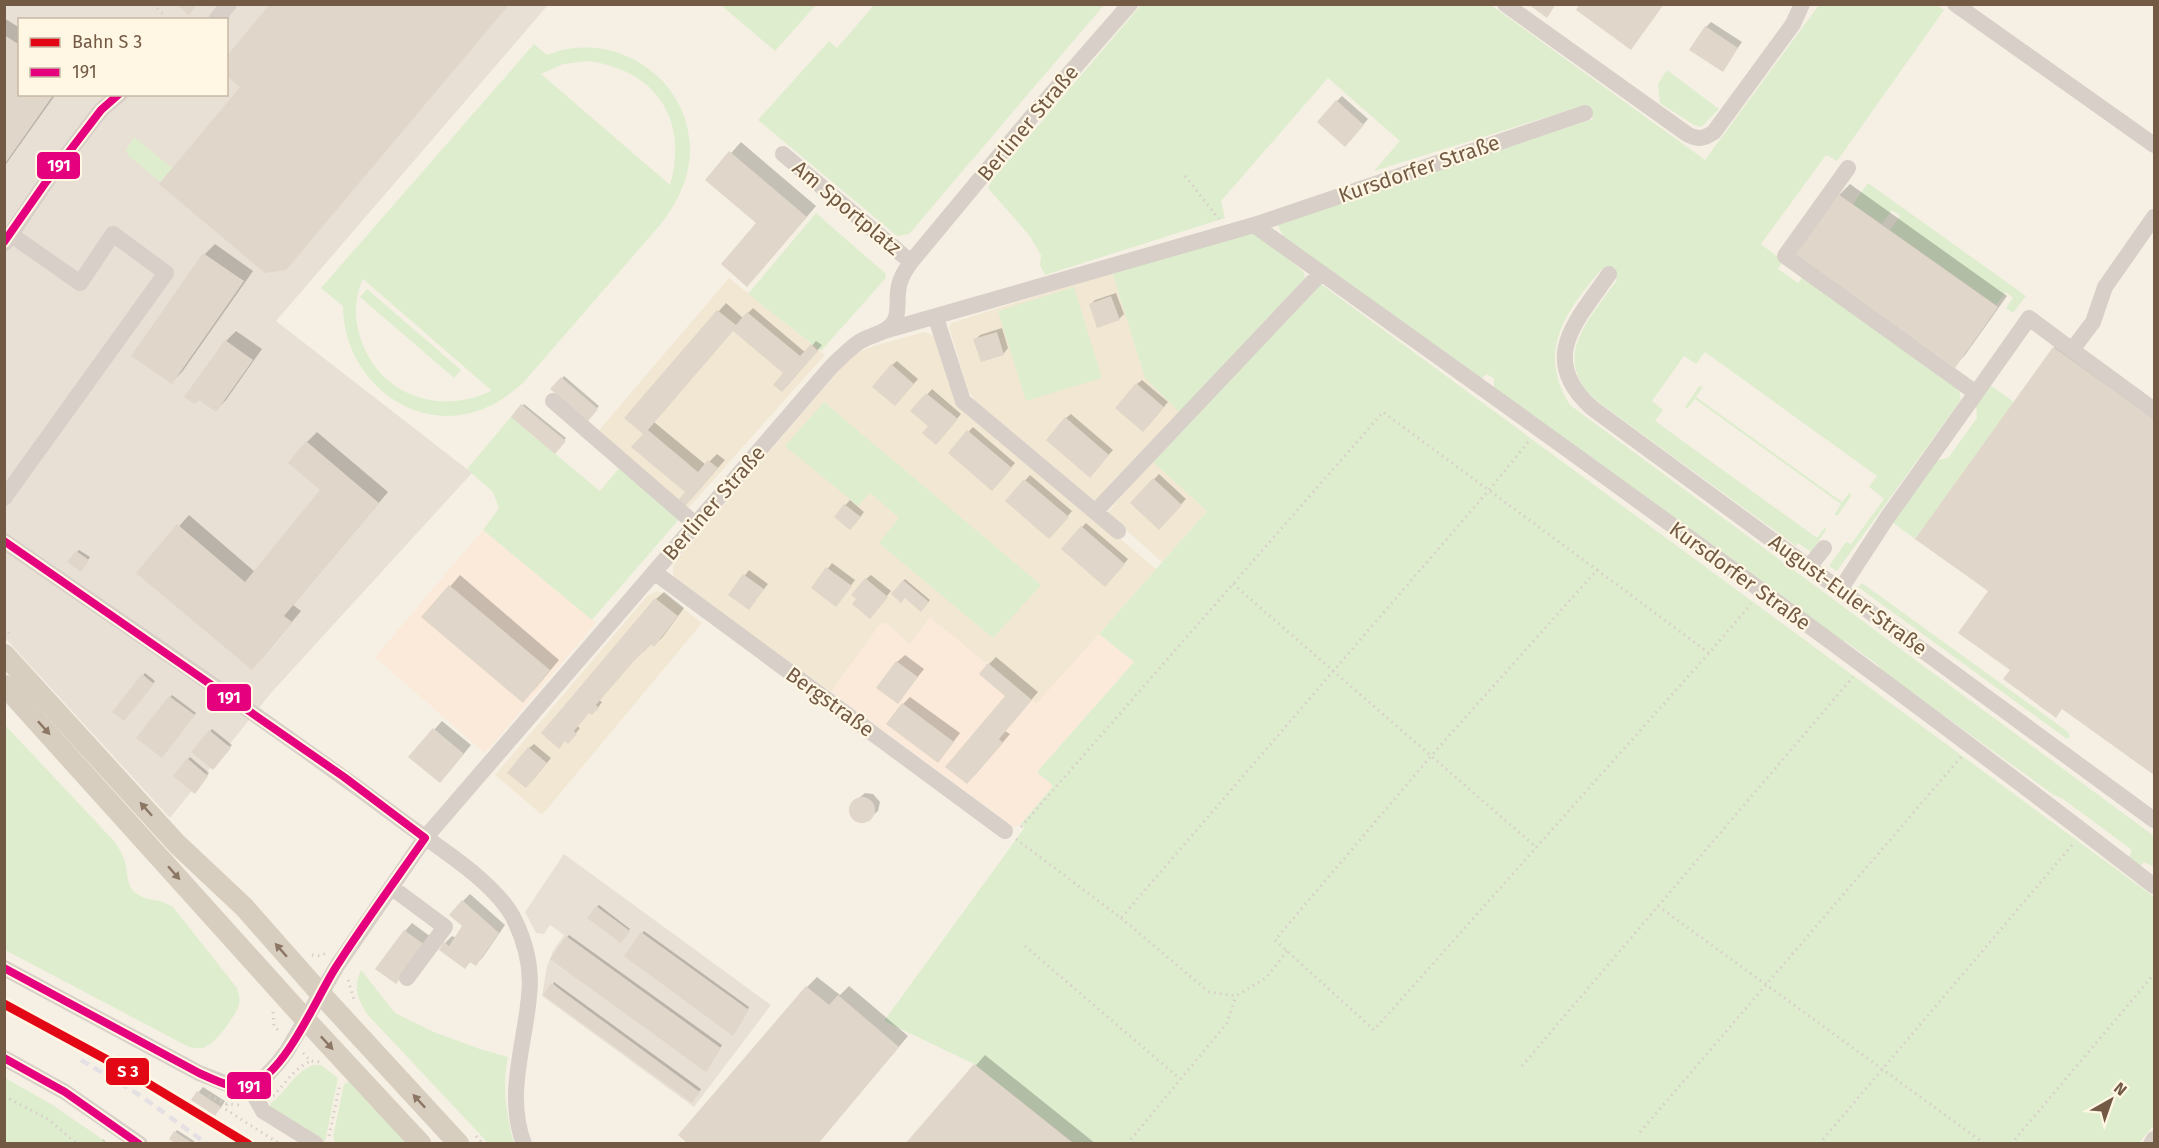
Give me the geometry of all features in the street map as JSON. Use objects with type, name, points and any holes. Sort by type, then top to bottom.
[{"type":"main road","points":[[4,654],[177,844],[244,907],[459,1143]]},
{"type":"main road","points":[[4,685],[305,1019],[421,1143]]},
{"type":"street","points":[[218,18],[229,4]]},
{"type":"street","name":"Berliner Straße","points":[[249,1086],[264,1078],[287,1051],[320,993],[425,838],[847,351],[862,340],[884,332],[894,322],[898,310],[901,276],[911,262],[1033,115],[1130,4]]},
{"type":"street","points":[[1505,4],[1687,134],[1701,139],[1714,132],[1793,24],[1802,4]]},
{"type":"street","points":[[1955,4],[2154,145]]},
{"type":"street","points":[[4,498],[166,273],[113,234],[80,283],[8,238],[46,182],[101,110],[118,96]]},
{"type":"street","name":"Kursdorfer Straße","points":[[884,332],[1254,225],[1585,113]]},
{"type":"street","name":"Am Sportplatz","points":[[783,154],[911,262]]},
{"type":"street","points":[[1848,168],[1785,256],[1976,393]]},
{"type":"street","points":[[2072,350],[2097,313],[2105,287],[2154,217]]},
{"type":"street","name":"Kursdorfer Straße","points":[[1254,225],[1864,664],[2154,886]]},
{"type":"street","points":[[1095,512],[1321,273]]},
{"type":"street","name":"August-Euler-Straße","points":[[1610,274],[1567,338],[1564,354],[1566,368],[1570,382],[1578,396],[2154,820]]},
{"type":"street","points":[[936,318],[963,401],[1118,531]]},
{"type":"street","points":[[1840,590],[1887,518],[2029,318],[2154,410]]},
{"type":"street","points":[[553,400],[695,524]]},
{"type":"street","points":[[4,541],[344,777],[475,875],[499,896],[515,920],[527,955],[530,995],[514,1100],[524,1143]]},
{"type":"street","points":[[1809,567],[1824,548]]},
{"type":"street","name":"Bergstraße","points":[[654,572],[1005,831]]},
{"type":"street","points":[[391,887],[445,927],[407,978]]},
{"type":"street","points":[[4,968],[199,1073],[227,1084],[249,1086],[263,1111],[316,1143]]},
{"type":"street","points":[[4,1058],[65,1092],[140,1143]]},
{"type":"street","points":[[2151,1143],[2154,1139]]},
{"type":"path","points":[[153,4],[164,18]]},
{"type":"path","points":[[1185,176],[1230,232]]},
{"type":"path","points":[[1005,831],[1021,828],[1383,412],[1709,653]]},
{"type":"path","points":[[1121,918],[1538,430]]},
{"type":"path","points":[[1597,570],[1431,756],[1275,940],[1374,1030],[1762,591]]},
{"type":"path","points":[[1233,584],[1536,847]]},
{"type":"path","points":[[1522,1066],[1864,664]]},
{"type":"path","points":[[1640,1132],[1972,745]]},
{"type":"path","points":[[1005,831],[1121,918],[1209,992],[1236,996],[1266,978],[1287,951]]},
{"type":"path","points":[[1819,1143],[2084,831]]},
{"type":"path","points":[[1658,906],[1985,1143]]},
{"type":"path","points":[[1025,946],[1180,1079]]},
{"type":"path","points":[[2011,1143],[2154,974]]},
{"type":"path","points":[[1127,1143],[1227,1023],[1236,996]]},
{"type":"path","points":[[327,1143],[342,1077]]},
{"type":"path","points":[[4,1096],[48,1119],[76,1143]]},
{"type":"path","points":[[227,1104],[225,1109],[280,1143]]},
{"type":"shaded area","points":[[5,5],[548,5],[276,321],[472,473],[271,693],[170,818],[5,638]]},
{"type":"shaded area","points":[[1112,272],[1145,377],[1182,413],[1100,498],[1093,500],[975,401],[968,390],[949,327],[951,323]]},
{"type":"shaded area","points":[[729,278],[825,355],[684,513],[595,435]]},
{"type":"shaded area","points":[[924,332],[935,336],[964,407],[1156,569],[1037,705],[988,663],[910,645],[886,623],[880,624],[831,692],[674,578],[673,567],[679,557],[847,361],[859,352],[874,346]]},
{"type":"shaded area","points":[[1152,461],[1207,511],[1162,562],[1107,513]]},
{"type":"shaded area","points":[[483,530],[596,623],[485,753],[375,657]]},
{"type":"shaded area","points":[[657,591],[663,593],[702,623],[542,815],[495,775],[647,596]]},
{"type":"shaded area","points":[[930,617],[1036,704],[1099,634],[1134,662],[1037,772],[1053,786],[1021,824],[1014,827],[831,692],[880,624],[886,623],[910,644]]},
{"type":"shaded area","points":[[564,854],[771,1005],[694,1107],[542,996],[547,966],[553,951],[564,935],[550,925],[544,934],[536,933],[525,912]]},
{"type":"green space","points":[[721,5],[816,5],[775,51]]},
{"type":"green space","points":[[874,5],[1104,5],[909,234],[897,236],[758,120],[829,41],[837,48]]},
{"type":"green space","points":[[1141,5],[1491,5],[1705,160],[1819,5],[1936,5],[1944,10],[1837,161],[1826,155],[1761,244],[1783,261],[1778,269],[1798,283],[1804,276],[1958,386],[1961,400],[1837,571],[1829,566],[1846,542],[1851,544],[1884,499],[1869,487],[1877,476],[1705,352],[1696,364],[1684,356],[1652,401],[1663,410],[1655,421],[1817,538],[1825,527],[1826,530],[1811,552],[1798,543],[1796,546],[1598,402],[1583,386],[1576,370],[1575,355],[1578,340],[1586,325],[1617,280],[1602,269],[1577,300],[1560,332],[1556,349],[1556,367],[1560,386],[1570,405],[2154,836],[2154,867],[2144,862],[2141,866],[2129,858],[2132,850],[2063,799],[2054,795],[1882,671],[1878,665],[1845,641],[1840,641],[1494,390],[1494,379],[1487,374],[1478,381],[1284,238],[1275,220],[1593,119],[1583,111],[1582,106],[1374,171],[1400,141],[1328,78],[1221,201],[1225,218],[1045,275],[1040,265],[1041,255],[1029,235],[988,188],[992,180]]},
{"type":"green space","points":[[534,44],[547,55],[571,48],[596,48],[619,53],[641,64],[660,78],[675,97],[685,120],[690,156],[686,177],[673,207],[523,383],[495,403],[459,415],[433,415],[409,408],[387,395],[369,378],[355,357],[346,332],[343,306],[321,288]],"holes":[[[589,61],[612,66],[633,75],[649,87],[662,102],[670,119],[675,139],[675,161],[670,185],[541,74],[563,64]],[[363,279],[491,390],[491,391],[470,398],[449,401],[429,400],[393,385],[367,354],[359,333],[356,306]]]},
{"type":"green space","points":[[1667,70],[1719,109],[1701,127],[1694,125],[1660,103],[1658,84]]},
{"type":"green space","points":[[134,137],[172,168],[160,182],[128,155],[126,150]]},
{"type":"green space","points":[[1868,183],[2026,296],[2013,313],[2006,308],[2013,298],[2006,292],[1996,305],[1890,230],[1900,216],[1892,210],[1882,224],[1853,204]]},
{"type":"green space","points":[[816,213],[886,274],[885,279],[821,351],[748,294]]},
{"type":"green space","points":[[1245,232],[1258,235],[1304,272],[1305,278],[1180,413],[1145,378],[1112,272]]},
{"type":"green space","points":[[1321,284],[2154,897],[2154,1125],[2139,1143],[1074,1143],[974,1064],[884,1021],[1025,827],[1021,824],[1053,786],[1037,772],[1134,662],[1099,634],[1207,511],[1153,462]]},
{"type":"green space","points":[[1074,287],[1102,378],[1026,401],[998,311]]},
{"type":"green space","points":[[367,289],[461,370],[454,378],[360,297]]},
{"type":"green space","points":[[1990,385],[2014,402],[1915,539],[1892,522],[1936,460],[1948,458],[1977,418],[1976,405]]},
{"type":"green space","points":[[1699,386],[1703,387],[1696,397],[1842,502],[1850,492],[1851,496],[1838,515],[1834,515],[1841,504],[1695,399],[1687,409],[1685,407]]},
{"type":"green space","points":[[824,402],[1041,585],[993,638],[879,543],[899,518],[870,493],[858,506],[785,446]]},
{"type":"green space","points":[[511,417],[600,491],[621,466],[680,518],[592,620],[483,530],[499,508],[493,492],[467,469]]},
{"type":"green space","points":[[1862,583],[2068,732],[2070,737],[2067,739],[1858,587]]},
{"type":"green space","points":[[4,724],[115,842],[126,864],[129,883],[133,891],[173,907],[237,988],[240,999],[236,1012],[208,1046],[189,1047],[5,950]]},
{"type":"green space","points":[[361,970],[395,1013],[434,1032],[508,1057],[505,1079],[506,1100],[514,1143],[488,1143],[367,1014],[357,993],[357,982]]},
{"type":"green space","points":[[314,1065],[321,1065],[338,1078],[325,1142],[271,1109],[270,1104],[301,1072]]},
{"type":"green space","points":[[5,1078],[51,1104],[108,1143],[5,1143]]},
{"type":"green space","points":[[349,1079],[409,1143],[335,1143],[333,1137],[344,1084]]},
{"type":"building","points":[[197,4],[189,15],[178,6]]},
{"type":"building","points":[[270,4],[505,4],[507,7],[286,270],[265,273],[159,184],[240,87],[228,77],[228,55]]},
{"type":"building","points":[[1528,4],[1556,4],[1547,18]]},
{"type":"building","points":[[1580,4],[1664,4],[1631,50],[1576,10]]},
{"type":"building","points":[[1705,26],[1738,48],[1723,72],[1689,50]]},
{"type":"building","points":[[4,35],[18,44],[18,96],[53,96],[4,165]]},
{"type":"building","points":[[1336,100],[1364,125],[1345,147],[1317,122]]},
{"type":"building","points":[[729,151],[807,217],[747,287],[721,264],[756,223],[705,180]]},
{"type":"building","points":[[1838,194],[1998,307],[1955,368],[1795,254]]},
{"type":"building","points":[[203,253],[244,281],[172,384],[131,356]]},
{"type":"building","points":[[1111,296],[1120,320],[1097,328],[1089,304]]},
{"type":"building","points":[[717,310],[736,325],[747,312],[800,356],[811,344],[818,351],[782,392],[773,385],[783,373],[733,331],[648,430],[698,472],[708,460],[718,468],[682,510],[675,504],[685,492],[631,447],[643,434],[624,418]]},
{"type":"building","points":[[997,332],[1004,355],[981,362],[973,339]]},
{"type":"building","points":[[225,340],[253,360],[216,412],[199,400],[195,404],[184,397]]},
{"type":"building","points":[[2053,347],[2154,419],[2154,775],[2062,709],[2056,718],[2003,679],[2010,670],[1958,633],[1988,591],[1915,539]]},
{"type":"building","points":[[891,364],[914,384],[895,406],[872,387]]},
{"type":"building","points":[[561,377],[598,409],[588,421],[550,389]]},
{"type":"building","points":[[1136,383],[1164,407],[1143,432],[1115,408]]},
{"type":"building","points":[[926,393],[958,419],[936,445],[922,433],[928,426],[910,411]]},
{"type":"building","points":[[521,404],[566,441],[555,454],[511,417]]},
{"type":"building","points":[[1065,417],[1109,455],[1090,478],[1046,440]]},
{"type":"building","points":[[967,430],[1012,468],[992,491],[948,453]]},
{"type":"building","points":[[306,441],[379,503],[284,616],[292,622],[252,670],[136,573],[177,524],[245,582],[320,490],[288,463]]},
{"type":"building","points":[[1153,478],[1182,505],[1159,530],[1130,503]]},
{"type":"building","points":[[1024,479],[1069,517],[1049,539],[1005,501]]},
{"type":"building","points":[[844,504],[861,517],[850,530],[834,517]]},
{"type":"building","points":[[1081,526],[1125,564],[1105,587],[1061,549]]},
{"type":"building","points":[[76,551],[89,560],[81,572],[67,562]]},
{"type":"building","points":[[826,567],[852,586],[836,607],[811,588]]},
{"type":"building","points":[[743,574],[764,589],[749,610],[728,595]]},
{"type":"building","points":[[865,578],[888,597],[870,619],[852,604],[856,599],[851,595]]},
{"type":"building","points":[[903,580],[929,602],[921,612],[905,598],[901,603],[891,594]]},
{"type":"building","points":[[449,585],[550,670],[523,703],[421,617]]},
{"type":"building","points":[[655,598],[678,616],[654,647],[651,644],[633,662],[596,705],[599,708],[592,715],[589,713],[574,731],[577,734],[568,744],[565,741],[559,749],[541,733]]},
{"type":"building","points":[[896,661],[918,677],[898,704],[876,688]]},
{"type":"building","points":[[988,663],[1032,700],[999,739],[1003,743],[967,784],[945,767],[1005,696],[979,674]]},
{"type":"building","points":[[142,674],[154,684],[124,721],[112,712]]},
{"type":"building","points":[[169,696],[195,715],[162,758],[136,738]]},
{"type":"building","points":[[902,703],[954,742],[938,763],[886,724]]},
{"type":"building","points":[[433,728],[464,754],[440,783],[408,757]]},
{"type":"building","points":[[209,730],[231,748],[213,770],[191,752]]},
{"type":"building","points":[[528,747],[547,763],[526,788],[507,773]]},
{"type":"building","points":[[187,758],[208,776],[195,794],[173,776]]},
{"type":"building","points":[[862,797],[871,801],[875,810],[871,819],[862,823],[853,819],[849,810],[853,801]]},
{"type":"building","points":[[462,900],[499,933],[476,966],[470,962],[465,969],[439,950],[444,942],[449,946],[462,926],[449,915]]},
{"type":"building","points":[[596,906],[630,931],[621,943],[587,918]]},
{"type":"building","points":[[404,930],[425,945],[396,984],[375,969]]},
{"type":"building","points":[[641,932],[749,1010],[733,1036],[624,956]]},
{"type":"building","points":[[566,936],[721,1048],[706,1072],[550,959]]},
{"type":"building","points":[[551,983],[700,1092],[692,1103],[543,995]]},
{"type":"building","points":[[806,986],[829,1005],[838,995],[899,1047],[818,1144],[688,1144],[678,1135]]},
{"type":"building","points":[[974,1064],[1074,1144],[905,1144]]},
{"type":"building","points":[[197,1091],[221,1107],[215,1116],[191,1100]]},
{"type":"building","points":[[174,1131],[194,1144],[176,1144],[169,1139]]},
{"type":"railway","points":[[81,1060],[141,1096],[207,1144]]},
{"type":"transit line","name":"191","points":[[4,242],[101,110],[117,96]]},
{"type":"transit line","name":"191","points":[[4,541],[344,777],[425,838],[336,967],[289,1049],[265,1077],[246,1087],[232,1086],[199,1073],[4,968]]},
{"type":"transit line","points":[[4,1004],[124,1069],[248,1144]]},
{"type":"transit line","name":"191","points":[[4,1058],[65,1092],[139,1144]]}]
